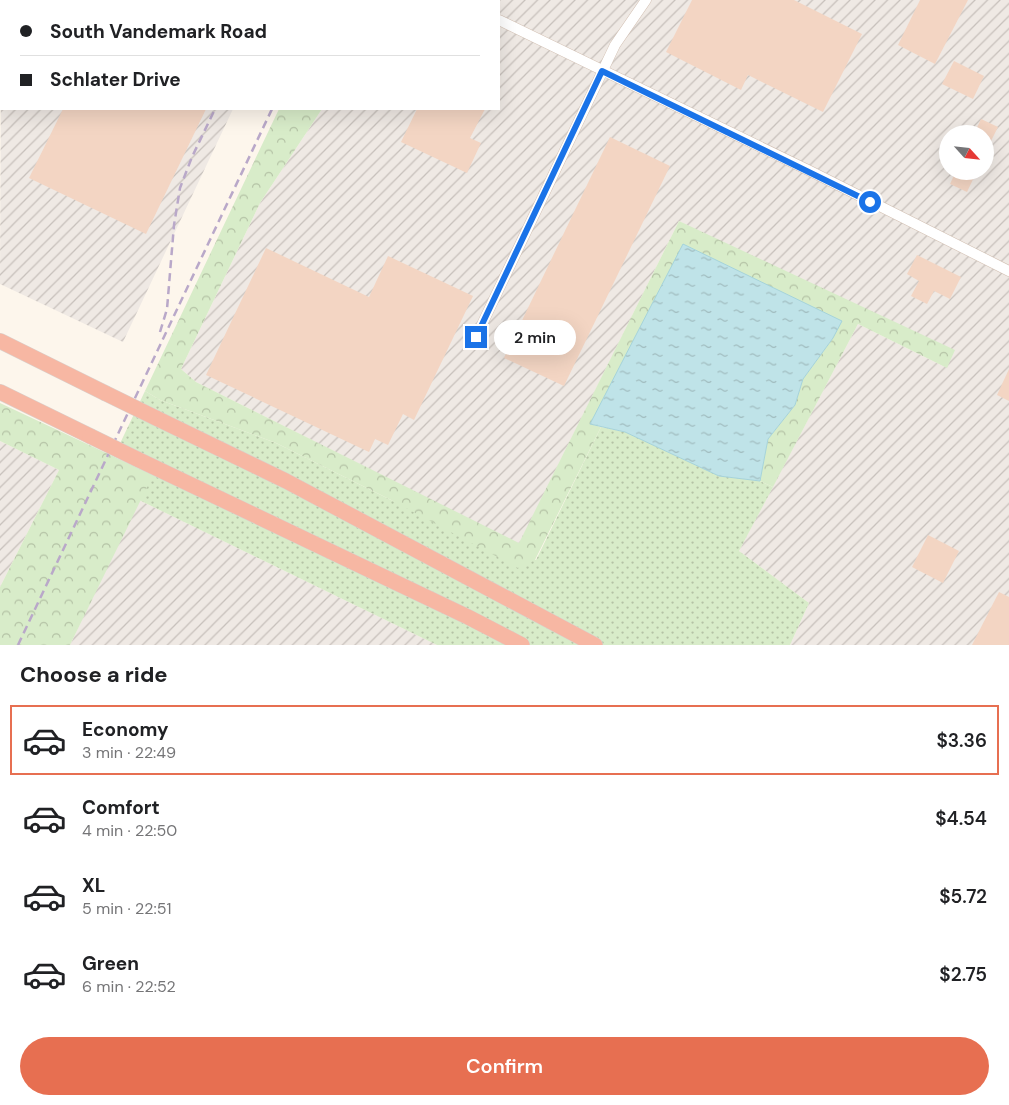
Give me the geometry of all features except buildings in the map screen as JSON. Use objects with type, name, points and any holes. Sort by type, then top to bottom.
[{"type":"highway","points":[[0,341],[286,480],[595,645]]},
{"type":"highway","points":[[0,392],[468,617],[522,645]]},
{"type":"street","points":[[476,337],[615,45],[646,0]]},
{"type":"street","points":[[500,20],[810,171],[1009,271]]},
{"type":"shaded area","points":[[500,0],[1009,0],[1009,645],[790,645],[809,603],[739,551],[858,324],[947,368],[679,221],[519,544],[196,382],[181,369],[260,203],[321,110],[500,110]]},
{"type":"shaded area","points":[[1,110],[233,110],[123,342],[0,284]]},
{"type":"shaded area","points":[[0,441],[59,470],[0,587]]},
{"type":"shaded area","points":[[139,500],[437,645],[70,645]]},
{"type":"green space","points":[[279,110],[321,110],[260,203],[181,369],[196,382],[519,543],[679,221],[955,350],[947,368],[858,324],[773,487],[760,481],[768,439],[795,405],[803,379],[833,338],[590,424],[601,427],[535,560],[518,568],[391,500],[276,443],[160,400],[145,391]]},
{"type":"green space","points":[[145,391],[160,400],[276,443],[391,500],[536,560],[601,427],[625,432],[719,476],[760,481],[773,487],[739,551],[809,603],[790,645],[437,645],[139,500],[153,474],[114,456]]},
{"type":"green space","points":[[0,403],[153,475],[70,645],[0,645],[0,587],[59,470],[0,441]]},
{"type":"water","points":[[683,244],[842,321],[833,338],[803,379],[795,405],[768,439],[760,481],[719,476],[625,432],[590,424]]},
{"type":"railway","points":[[160,332],[167,309],[174,225],[180,188],[192,157],[215,110]]},
{"type":"railway","points":[[18,645],[272,110]]},
{"type":"route","points":[[476,337],[602,71],[810,171],[870,202]]}]
